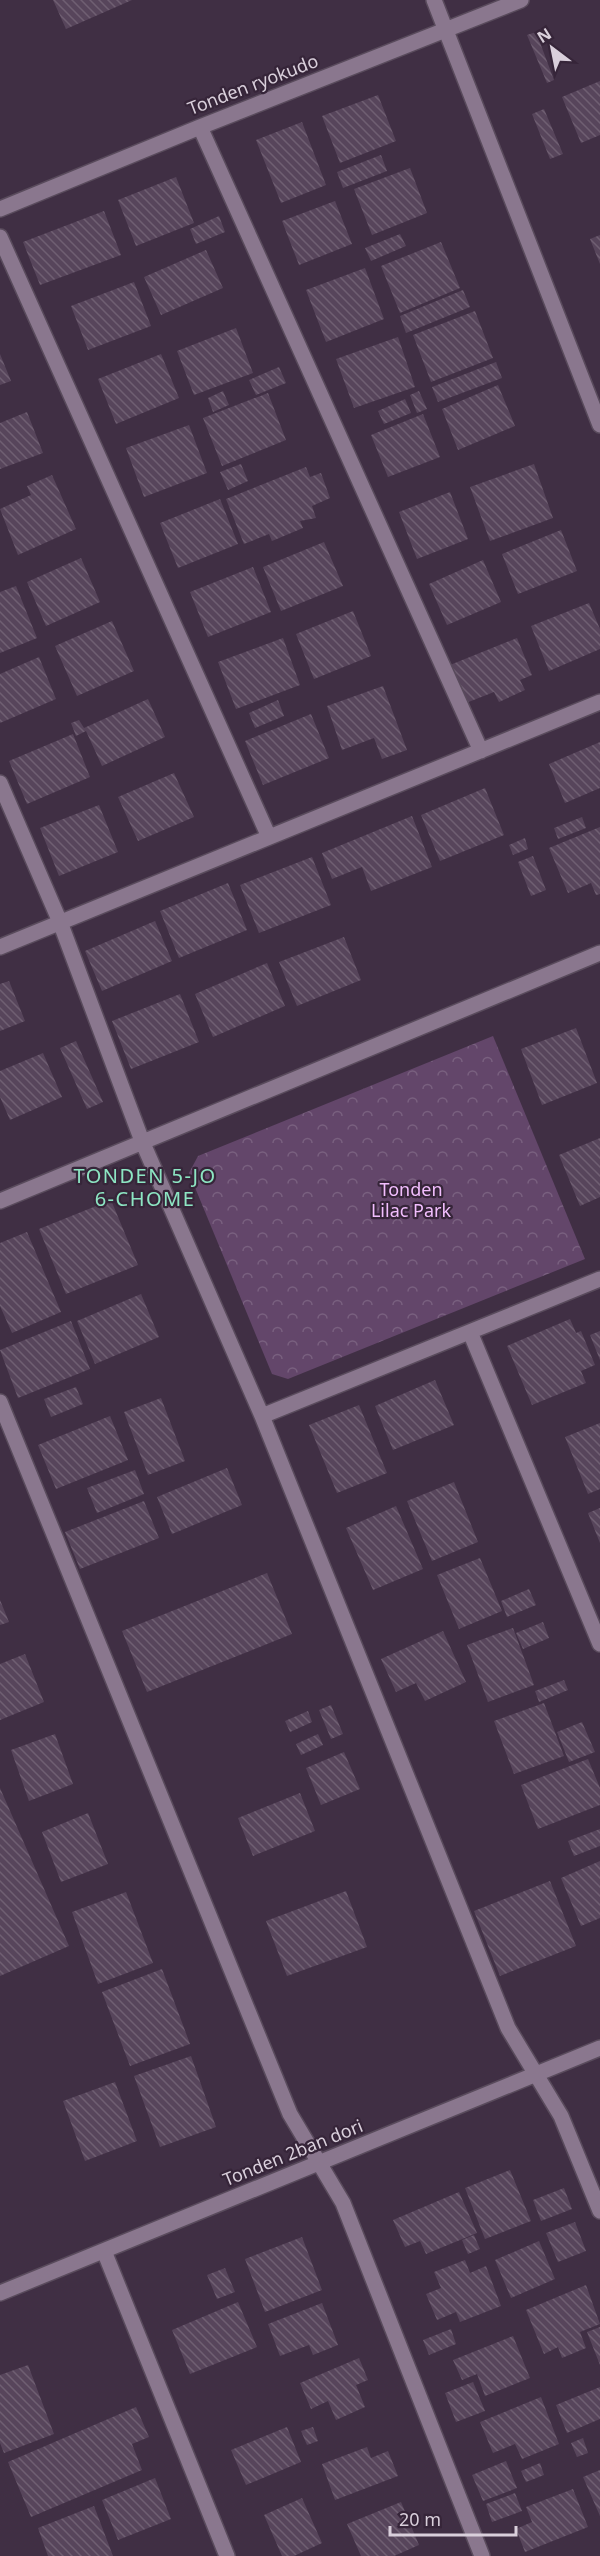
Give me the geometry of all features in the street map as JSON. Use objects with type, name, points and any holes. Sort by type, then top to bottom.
[{"type":"street","points":[[434,0],[600,425]]},
{"type":"street","name":"Tonden ryokudo","points":[[0,209],[521,0]]},
{"type":"street","points":[[200,127],[481,751]]},
{"type":"street","points":[[0,237],[269,837]]},
{"type":"street","points":[[0,947],[600,702]]},
{"type":"street","points":[[0,783],[60,922],[142,1141],[262,1416],[508,2028],[561,2116],[600,2211]]},
{"type":"street","points":[[0,1201],[600,953]]},
{"type":"street","points":[[262,1416],[600,1279]]},
{"type":"street","points":[[470,1332],[600,1644]]},
{"type":"street","points":[[0,1402],[290,2114],[343,2203],[482,2556]]},
{"type":"street","name":"Tonden 2ban dori","points":[[0,2293],[600,2048]]},
{"type":"street","points":[[104,2251],[227,2556]]},
{"type":"green space","name":"Tonden Lilac Park","points":[[493,1036],[585,1259],[288,1379],[272,1374],[189,1173],[198,1156]]},
{"type":"building","points":[[53,0],[132,0],[66,29]]},
{"type":"building","points":[[536,32],[554,80],[547,83],[527,35]]},
{"type":"building","points":[[600,81],[600,135],[581,143],[562,97]]},
{"type":"building","points":[[378,95],[396,141],[340,163],[322,116]]},
{"type":"building","points":[[544,109],[563,154],[550,159],[532,114]]},
{"type":"building","points":[[302,122],[326,185],[281,203],[256,140]]},
{"type":"building","points":[[381,155],[387,171],[343,188],[337,172]]},
{"type":"building","points":[[410,168],[427,213],[372,235],[354,189]]},
{"type":"building","points":[[176,177],[194,223],[136,246],[118,200]]},
{"type":"building","points":[[335,201],[352,244],[299,265],[282,221]]},
{"type":"building","points":[[104,211],[121,255],[40,285],[23,242]]},
{"type":"building","points":[[219,216],[225,232],[196,244],[190,229]]},
{"type":"building","points":[[400,234],[406,246],[371,261],[365,248]]},
{"type":"building","points":[[600,235],[600,264],[590,239]]},
{"type":"building","points":[[441,242],[460,288],[400,313],[381,266]]},
{"type":"building","points":[[206,250],[223,288],[161,315],[144,277]]},
{"type":"building","points":[[365,268],[384,319],[326,342],[306,290]]},
{"type":"building","points":[[134,282],[151,326],[88,350],[71,306]]},
{"type":"building","points":[[463,290],[470,307],[406,333],[400,316]]},
{"type":"building","points":[[475,311],[493,358],[431,382],[413,335]]},
{"type":"building","points":[[236,328],[253,373],[194,395],[177,351]]},
{"type":"building","points":[[398,337],[415,387],[354,408],[336,359]]},
{"type":"building","points":[[0,354],[11,381],[0,385]]},
{"type":"building","points":[[161,354],[179,398],[116,424],[98,379]]},
{"type":"building","points":[[496,362],[502,378],[438,402],[432,387]]},
{"type":"building","points":[[279,367],[286,383],[256,395],[249,380]]},
{"type":"building","points":[[498,385],[515,426],[458,450],[442,409]]},
{"type":"building","points":[[223,391],[229,405],[213,412],[208,398]]},
{"type":"building","points":[[419,391],[427,409],[417,413],[410,395]]},
{"type":"building","points":[[268,393],[286,440],[222,466],[203,418]]},
{"type":"building","points":[[405,399],[411,413],[384,424],[378,411]]},
{"type":"building","points":[[27,412],[43,453],[0,469],[0,423]]},
{"type":"building","points":[[423,414],[440,457],[388,477],[371,435]]},
{"type":"building","points":[[189,425],[207,473],[144,497],[126,448]]},
{"type":"building","points":[[241,464],[248,481],[228,490],[220,472]]},
{"type":"building","points":[[534,464],[553,518],[490,541],[470,487]]},
{"type":"building","points":[[306,467],[310,477],[321,473],[330,498],[312,506],[316,518],[300,521],[303,528],[272,541],[269,534],[244,544],[226,499]]},
{"type":"building","points":[[52,475],[76,529],[18,555],[0,509],[31,495],[27,486]]},
{"type":"building","points":[[450,492],[468,539],[417,559],[399,512]]},
{"type":"building","points":[[220,499],[238,544],[178,568],[160,523]]},
{"type":"building","points":[[561,530],[577,571],[518,594],[502,554]]},
{"type":"building","points":[[324,542],[343,586],[281,611],[263,567]]},
{"type":"building","points":[[81,558],[100,602],[46,626],[27,582]]},
{"type":"building","points":[[483,560],[501,602],[447,625],[429,584]]},
{"type":"building","points":[[253,567],[271,612],[208,637],[190,592]]},
{"type":"building","points":[[16,586],[37,638],[0,653],[0,592]]},
{"type":"building","points":[[589,603],[600,629],[600,649],[549,671],[531,626]]},
{"type":"building","points":[[353,611],[371,656],[314,679],[296,634]]},
{"type":"building","points":[[112,621],[134,671],[77,696],[55,646]]},
{"type":"building","points":[[283,638],[300,685],[236,709],[218,662]]},
{"type":"building","points":[[517,638],[532,675],[520,680],[525,690],[499,702],[494,692],[466,703],[450,665]]},
{"type":"building","points":[[39,657],[56,699],[0,723],[0,674]]},
{"type":"building","points":[[383,686],[407,750],[382,759],[374,738],[342,750],[327,706]]},
{"type":"building","points":[[148,699],[165,737],[102,766],[86,731],[76,736],[71,723],[79,720],[84,728]]},
{"type":"building","points":[[278,700],[284,716],[255,728],[249,713]]},
{"type":"building","points":[[311,714],[329,758],[263,785],[245,741]]},
{"type":"building","points":[[73,734],[90,777],[27,804],[9,761]]},
{"type":"building","points":[[600,742],[600,788],[565,803],[549,764]]},
{"type":"building","points":[[174,773],[194,817],[138,841],[118,797]]},
{"type":"building","points":[[485,788],[504,835],[440,861],[421,815]]},
{"type":"building","points":[[99,805],[118,852],[59,876],[40,828]]},
{"type":"building","points":[[412,816],[432,867],[371,891],[362,867],[332,879],[322,853]]},
{"type":"building","points":[[582,817],[586,828],[558,839],[554,828]]},
{"type":"building","points":[[600,827],[600,894],[596,895],[591,883],[568,893],[549,848]]},
{"type":"building","points":[[525,838],[528,849],[513,855],[509,845]]},
{"type":"building","points":[[533,856],[546,890],[531,896],[518,862]]},
{"type":"building","points":[[312,857],[331,905],[259,933],[240,885]]},
{"type":"building","points":[[228,883],[247,930],[179,958],[160,911]]},
{"type":"building","points":[[155,921],[172,961],[102,991],[85,951]]},
{"type":"building","points":[[344,937],[361,980],[297,1006],[279,962]]},
{"type":"building","points":[[267,963],[285,1006],[213,1037],[195,994]]},
{"type":"building","points":[[9,981],[25,1021],[0,1031],[0,984]]},
{"type":"building","points":[[180,994],[199,1042],[131,1069],[112,1021]]},
{"type":"building","points":[[576,1028],[597,1083],[542,1105],[521,1049]]},
{"type":"building","points":[[76,1041],[103,1102],[87,1109],[60,1048]]},
{"type":"building","points":[[43,1053],[62,1097],[10,1120],[0,1097],[0,1071]]},
{"type":"building","points":[[600,1138],[600,1197],[580,1206],[559,1155]]},
{"type":"building","points":[[111,1200],[138,1265],[66,1294],[39,1229]]},
{"type":"building","points":[[27,1232],[61,1312],[12,1333],[0,1306],[0,1243]]},
{"type":"building","points":[[141,1294],[159,1337],[95,1364],[77,1321]]},
{"type":"building","points":[[570,1319],[576,1333],[581,1331],[595,1365],[581,1371],[586,1383],[532,1405],[507,1346]]},
{"type":"building","points":[[71,1321],[90,1369],[18,1398],[0,1350]]},
{"type":"building","points":[[600,1331],[600,1360],[590,1335]]},
{"type":"building","points":[[435,1380],[454,1425],[393,1450],[375,1406]]},
{"type":"building","points":[[76,1387],[83,1404],[51,1417],[44,1399]]},
{"type":"building","points":[[161,1398],[185,1461],[148,1475],[124,1412]]},
{"type":"building","points":[[359,1405],[387,1473],[337,1493],[309,1425]]},
{"type":"building","points":[[110,1416],[128,1460],[56,1489],[38,1445]]},
{"type":"building","points":[[600,1423],[600,1489],[588,1494],[565,1437]]},
{"type":"building","points":[[227,1468],[242,1505],[172,1534],[157,1497]]},
{"type":"building","points":[[135,1470],[144,1494],[97,1513],[87,1488]]},
{"type":"building","points":[[454,1482],[478,1542],[432,1561],[407,1501]]},
{"type":"building","points":[[144,1501],[159,1538],[80,1569],[65,1532]]},
{"type":"building","points":[[396,1506],[423,1569],[373,1590],[346,1528]]},
{"type":"building","points":[[600,1508],[600,1543],[588,1513]]},
{"type":"building","points":[[480,1558],[502,1611],[459,1629],[437,1575]]},
{"type":"building","points":[[267,1573],[292,1634],[147,1692],[122,1631]]},
{"type":"building","points":[[529,1589],[536,1605],[507,1617],[501,1601]]},
{"type":"building","points":[[0,1600],[9,1622],[0,1625]]},
{"type":"building","points":[[543,1622],[549,1638],[523,1649],[516,1633]]},
{"type":"building","points":[[513,1628],[534,1685],[488,1702],[467,1645]]},
{"type":"building","points":[[443,1631],[466,1682],[425,1701],[416,1683],[396,1692],[381,1659]]},
{"type":"building","points":[[25,1654],[44,1702],[0,1720],[0,1664]]},
{"type":"building","points":[[564,1680],[568,1690],[539,1702],[535,1691]]},
{"type":"building","points":[[544,1703],[564,1756],[514,1774],[494,1721]]},
{"type":"building","points":[[331,1705],[343,1734],[331,1739],[319,1710]]},
{"type":"building","points":[[308,1711],[312,1722],[290,1732],[285,1721]]},
{"type":"building","points":[[582,1722],[595,1752],[569,1762],[557,1732]]},
{"type":"building","points":[[55,1734],[73,1784],[29,1801],[11,1750]]},
{"type":"building","points":[[318,1734],[323,1745],[301,1755],[296,1744]]},
{"type":"building","points":[[344,1752],[360,1789],[321,1805],[306,1768]]},
{"type":"building","points":[[588,1759],[600,1788],[600,1805],[538,1829],[521,1785]]},
{"type":"building","points":[[0,1788],[69,1946],[0,1976]]},
{"type":"building","points":[[300,1793],[315,1831],[253,1856],[238,1818]]},
{"type":"building","points":[[88,1813],[108,1864],[61,1882],[42,1832]]},
{"type":"building","points":[[600,1829],[600,1846],[574,1856],[568,1841]]},
{"type":"building","points":[[600,1861],[600,1918],[581,1926],[561,1878]]},
{"type":"building","points":[[550,1881],[576,1946],[500,1976],[474,1911]]},
{"type":"building","points":[[346,1891],[367,1947],[287,1976],[266,1921]]},
{"type":"building","points":[[126,1892],[153,1963],[98,1984],[72,1912]]},
{"type":"building","points":[[162,1969],[190,2044],[130,2066],[102,1992]]},
{"type":"building","points":[[191,2056],[216,2127],[160,2147],[134,2076]]},
{"type":"building","points":[[115,2082],[137,2141],[85,2161],[63,2101]]},
{"type":"building","points":[[510,2170],[531,2221],[485,2239],[465,2188]]},
{"type":"building","points":[[564,2188],[572,2209],[541,2221],[533,2200]]},
{"type":"building","points":[[459,2192],[477,2233],[426,2254],[420,2241],[405,2247],[393,2220]]},
{"type":"building","points":[[575,2222],[586,2251],[558,2262],[546,2233]]},
{"type":"building","points":[[474,2235],[480,2249],[468,2254],[462,2240]]},
{"type":"building","points":[[302,2237],[322,2290],[265,2312],[245,2259]]},
{"type":"building","points":[[539,2241],[555,2279],[511,2298],[495,2260]]},
{"type":"building","points":[[465,2260],[470,2273],[486,2266],[501,2306],[460,2322],[456,2312],[437,2320],[426,2294],[441,2288],[434,2272]]},
{"type":"building","points":[[225,2268],[235,2292],[217,2299],[207,2275]]},
{"type":"building","points":[[586,2285],[600,2324],[580,2332],[586,2348],[562,2358],[558,2347],[544,2354],[526,2310]]},
{"type":"building","points":[[238,2302],[257,2347],[190,2374],[172,2330]]},
{"type":"building","points":[[322,2303],[338,2345],[313,2355],[309,2345],[280,2356],[268,2324]]},
{"type":"building","points":[[600,2327],[600,2365],[587,2332]]},
{"type":"building","points":[[451,2329],[456,2344],[429,2355],[423,2340]]},
{"type":"building","points":[[513,2336],[530,2378],[485,2396],[477,2374],[462,2380],[453,2360]]},
{"type":"building","points":[[359,2358],[368,2380],[356,2385],[365,2407],[336,2420],[328,2401],[311,2409],[300,2383]]},
{"type":"building","points":[[28,2365],[54,2434],[4,2453],[0,2443],[0,2375]]},
{"type":"building","points":[[473,2382],[485,2411],[456,2422],[445,2393]]},
{"type":"building","points":[[600,2387],[600,2419],[567,2433],[556,2405]]},
{"type":"building","points":[[541,2397],[559,2444],[522,2459],[515,2444],[493,2453],[480,2422]]},
{"type":"building","points":[[136,2407],[149,2437],[132,2444],[142,2470],[31,2517],[8,2462]]},
{"type":"building","points":[[287,2427],[301,2462],[246,2485],[231,2450]]},
{"type":"building","points":[[313,2427],[318,2441],[307,2445],[301,2431]]},
{"type":"building","points":[[583,2438],[588,2453],[577,2457],[571,2443]]},
{"type":"building","points":[[367,2447],[371,2458],[388,2451],[398,2476],[335,2500],[322,2464]]},
{"type":"building","points":[[506,2461],[517,2488],[483,2501],[472,2475]]},
{"type":"building","points":[[540,2463],[544,2475],[526,2482],[521,2471]]},
{"type":"building","points":[[600,2470],[600,2516],[583,2477]]},
{"type":"building","points":[[155,2478],[171,2519],[118,2540],[102,2500]]},
{"type":"building","points":[[573,2489],[588,2527],[525,2552],[516,2529],[532,2522],[526,2507]]},
{"type":"building","points":[[515,2493],[522,2511],[492,2522],[486,2504]]},
{"type":"building","points":[[302,2498],[322,2543],[294,2556],[282,2556],[264,2515]]},
{"type":"building","points":[[401,2502],[419,2545],[394,2556],[361,2556],[347,2524]]},
{"type":"building","points":[[94,2506],[113,2556],[48,2556],[38,2528]]},
{"type":"district","name":"TONDEN 5-JO 6-CHOME","points":[[145,1188]]}]
